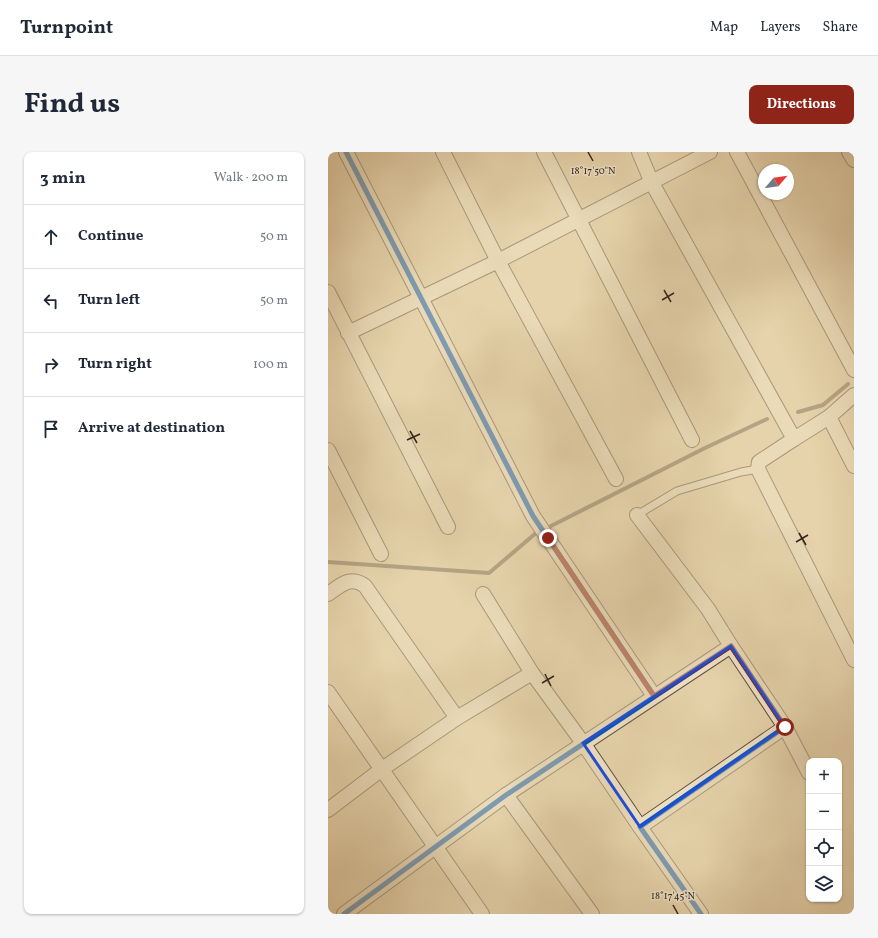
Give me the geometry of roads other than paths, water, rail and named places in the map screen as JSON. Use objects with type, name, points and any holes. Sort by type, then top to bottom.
[{"type":"street","points":[[346,152],[533,516],[654,696]]},
{"type":"street","points":[[443,152],[498,261],[616,479]]},
{"type":"street","points":[[544,152],[692,440]]},
{"type":"street","points":[[639,152],[652,183],[794,440]]},
{"type":"street","points":[[348,333],[498,261],[710,152]]},
{"type":"street","points":[[737,152],[854,370]]},
{"type":"street","points":[[849,152],[854,160]]},
{"type":"street","points":[[328,292],[448,527]]},
{"type":"street","points":[[854,395],[829,417],[760,462],[758,470],[854,660]]},
{"type":"street","points":[[829,417],[854,466]]},
{"type":"street","points":[[328,450],[381,554]]},
{"type":"street","points":[[637,515],[708,609],[785,727],[806,767]]},
{"type":"street","points":[[328,594],[349,580],[358,581],[365,586],[456,718]]},
{"type":"street","points":[[483,594],[532,673],[583,743],[701,914]]},
{"type":"street","points":[[344,914],[506,795],[731,646]]},
{"type":"street","points":[[328,810],[382,769],[456,718],[532,673]]},
{"type":"street","points":[[328,692],[434,847],[482,914]]},
{"type":"street","points":[[640,827],[785,727]]},
{"type":"street","points":[[506,795],[592,914]]},
{"type":"lane","points":[[637,515],[677,491],[741,472],[758,470]]},
{"type":"waterway","points":[[798,412],[823,405],[848,384]]},
{"type":"waterway","points":[[549,527],[705,448],[767,419]]},
{"type":"waterway","points":[[328,562],[489,573],[536,533]]}]
